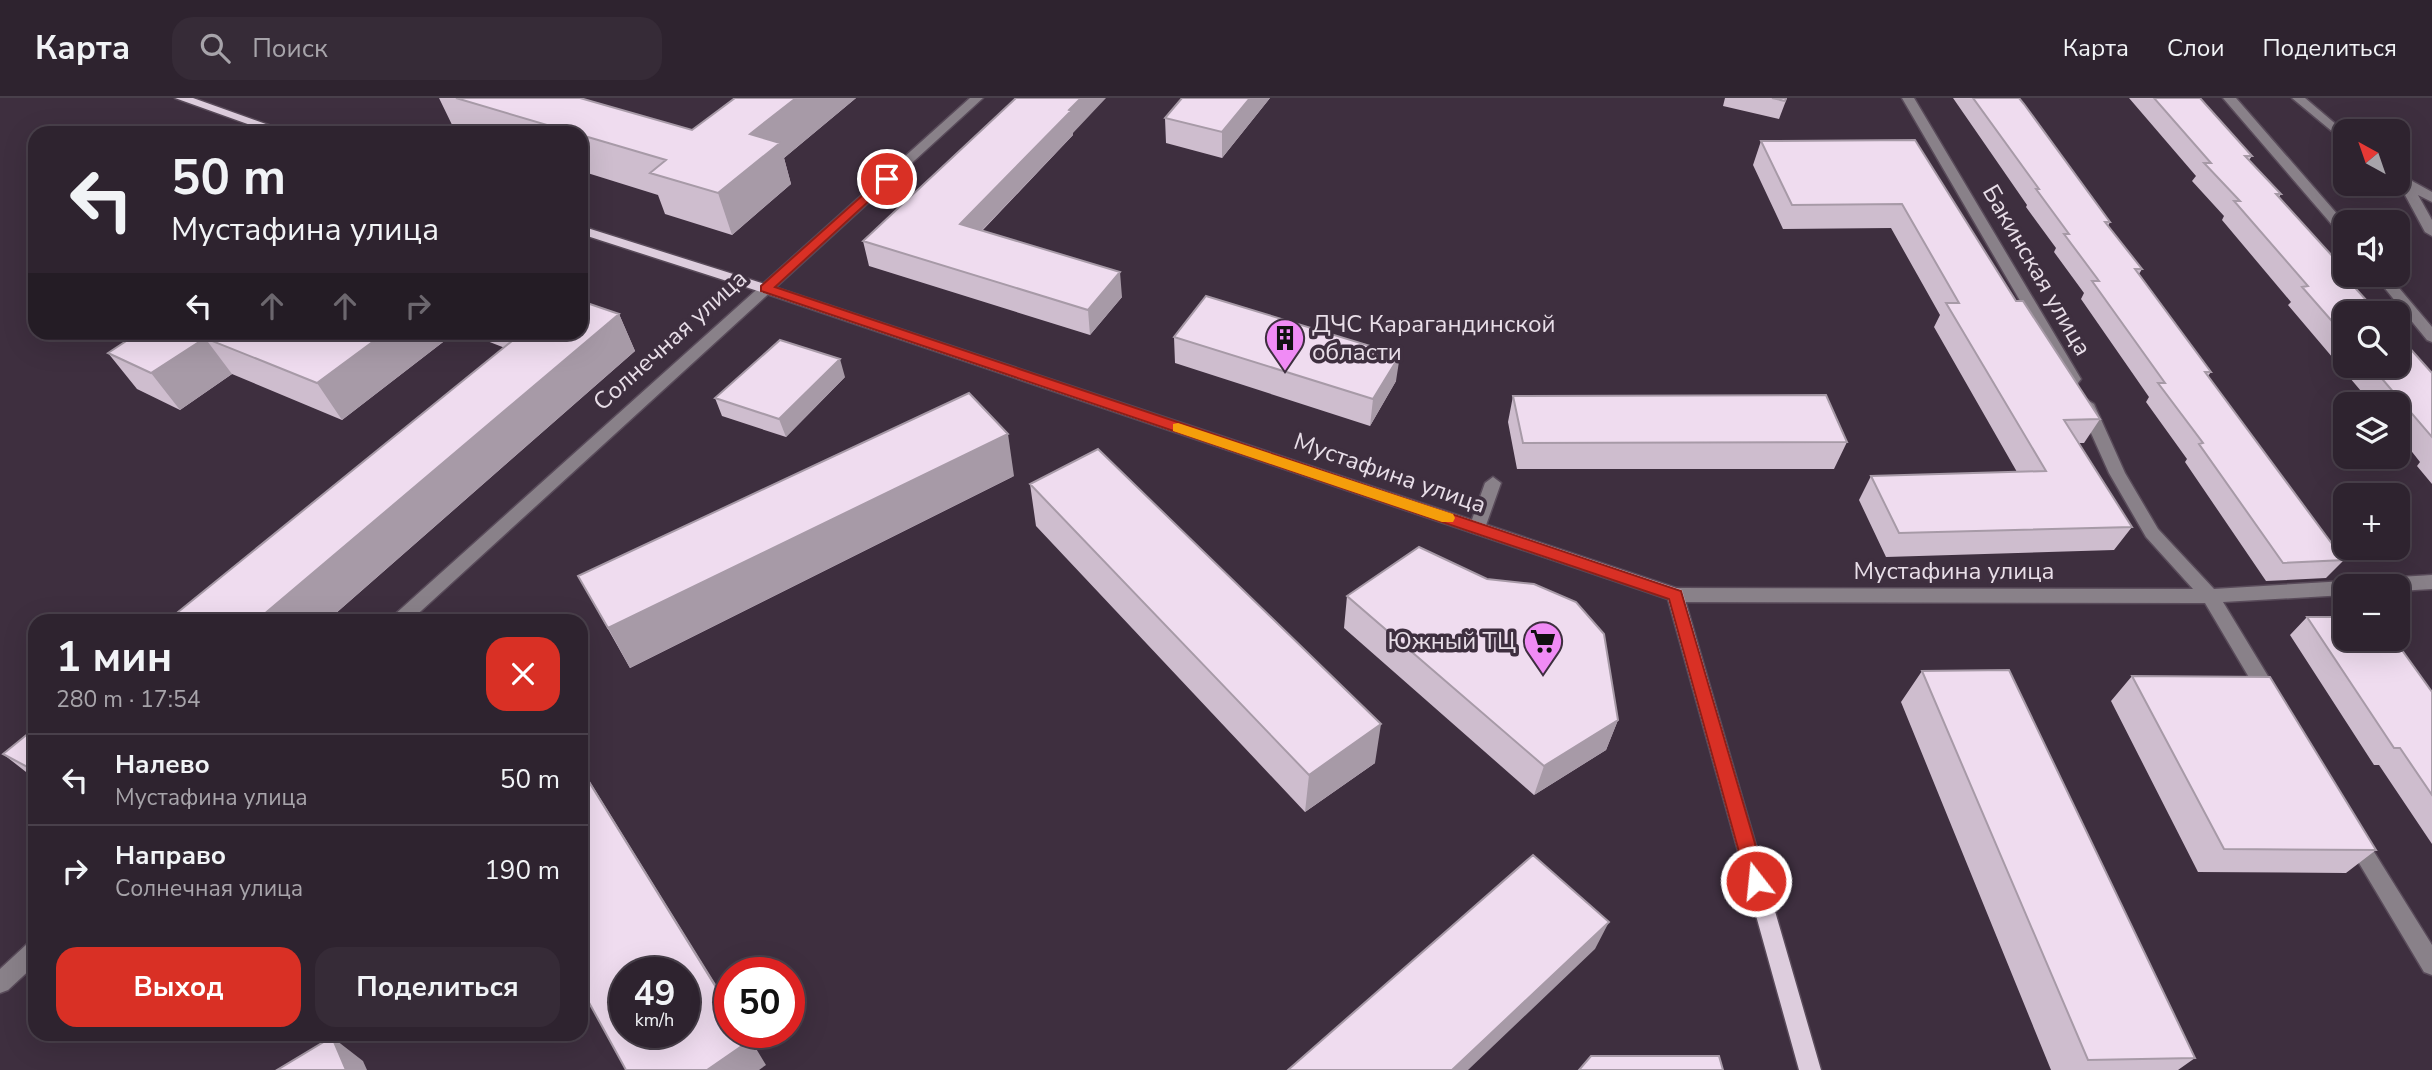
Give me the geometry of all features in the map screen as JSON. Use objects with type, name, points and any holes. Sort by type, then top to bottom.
[{"type":"main road","points":[[181,98],[264,126]]},
{"type":"main road","name":"Мустафина улица","points":[[588,232],[766,289],[1676,595]]},
{"type":"main road","points":[[1676,595],[1810,1070]]},
{"type":"street","name":"Солнечная улица","points":[[407,614],[977,98]]},
{"type":"street","name":"Бакинская улица","points":[[1908,98],[2082,395],[2117,473],[2152,533],[2210,597],[2282,716]]},
{"type":"street","points":[[2229,98],[2333,217]]},
{"type":"street","points":[[2298,98],[2333,128]]},
{"type":"street","points":[[2410,184],[2432,198]]},
{"type":"street","points":[[2410,195],[2432,232]]},
{"type":"street","points":[[2391,287],[2432,337]]},
{"type":"street","points":[[1477,528],[1493,483]]},
{"type":"street","points":[[2410,583],[2432,582]]},
{"type":"street","name":"Мустафина улица","points":[[1676,595],[2210,597],[2333,589]]},
{"type":"street","points":[[2346,823],[2432,965]]},
{"type":"street","points":[[0,983],[28,957]]},
{"type":"building","points":[[456,98],[580,98],[692,130],[735,98],[796,98],[750,134],[780,143],[718,193],[650,173],[666,160],[588,137],[588,126],[550,126]]},
{"type":"building","points":[[1016,98],[1081,98],[960,224],[1120,272],[1088,310],[863,241]]},
{"type":"building","points":[[1182,98],[1250,98],[1222,132],[1165,118]]},
{"type":"building","points":[[1973,98],[2019,98],[2024,104],[2110,222],[2105,222],[2142,269],[2135,269],[2211,372],[2205,372],[2333,545],[2333,560],[2344,560],[2283,563],[2199,444],[2203,443],[2158,383],[2165,383],[2092,281],[2099,281],[2064,234],[2069,234],[2036,189],[2039,189]]},
{"type":"building","points":[[2154,98],[2200,98],[2252,156],[2245,156],[2281,194],[2276,194],[2333,257],[2333,287],[2354,287],[2367,301],[2333,301],[2333,322],[2302,287],[2308,286],[2234,201],[2240,201],[2204,163],[2211,163]]},
{"type":"building","points":[[1915,140],[2016,301],[2023,301],[2100,419],[2064,420],[2132,527],[1899,533],[1871,476],[2046,471],[1946,303],[1959,303],[1902,204],[1792,205],[1761,141]]},
{"type":"building","points":[[1206,296],[1400,355],[1373,399],[1174,337]]},
{"type":"building","points":[[588,303],[619,314],[264,614],[176,614],[513,340],[588,340]]},
{"type":"building","points":[[128,340],[202,340],[151,373],[108,353]]},
{"type":"building","points":[[210,340],[375,340],[317,383]]},
{"type":"building","points":[[780,340],[840,359],[779,419],[715,398]]},
{"type":"building","points":[[2410,348],[2432,373],[2432,437],[2410,411],[2410,392],[2393,392],[2381,378],[2410,378]]},
{"type":"building","points":[[969,393],[1008,434],[608,628],[578,576]]},
{"type":"building","points":[[1826,395],[1847,442],[1523,443],[1513,396]]},
{"type":"building","points":[[1098,449],[1381,724],[1309,775],[1030,484]]},
{"type":"building","points":[[1419,547],[1487,579],[1534,584],[1576,602],[1604,634],[1618,720],[1544,766],[1347,596]]},
{"type":"building","points":[[2307,617],[2333,617],[2333,651],[2403,651],[2432,692],[2432,795],[2400,748],[2394,748]]},
{"type":"building","points":[[2009,670],[2195,1058],[2088,1060],[1922,671]]},
{"type":"building","points":[[2132,676],[2270,677],[2376,850],[2224,849]]},
{"type":"building","points":[[28,734],[28,767],[3,754]]},
{"type":"building","points":[[588,780],[697,957],[609,957],[609,1039],[588,1001]]},
{"type":"building","points":[[1533,855],[1609,922],[1452,1070],[1288,1070]]},
{"type":"building","points":[[700,961],[714,984],[714,1048],[739,1048],[707,1070],[626,1070],[614,1048],[700,1048]]},
{"type":"building","points":[[325,1041],[334,1041],[346,1070],[277,1070]]},
{"type":"building","points":[[1591,1056],[1719,1056],[1723,1070],[1579,1070]]},
{"type":"slow traffic","points":[[1178,428],[1448,518]]},
{"type":"place","name":"ДЧС Карагандинской области","points":[[1285,372]]},
{"type":"place","name":"Южный ТЦ","points":[[1543,675]]},
{"type":"route","points":[[887,179],[766,289],[1676,595],[1756,881]]}]
